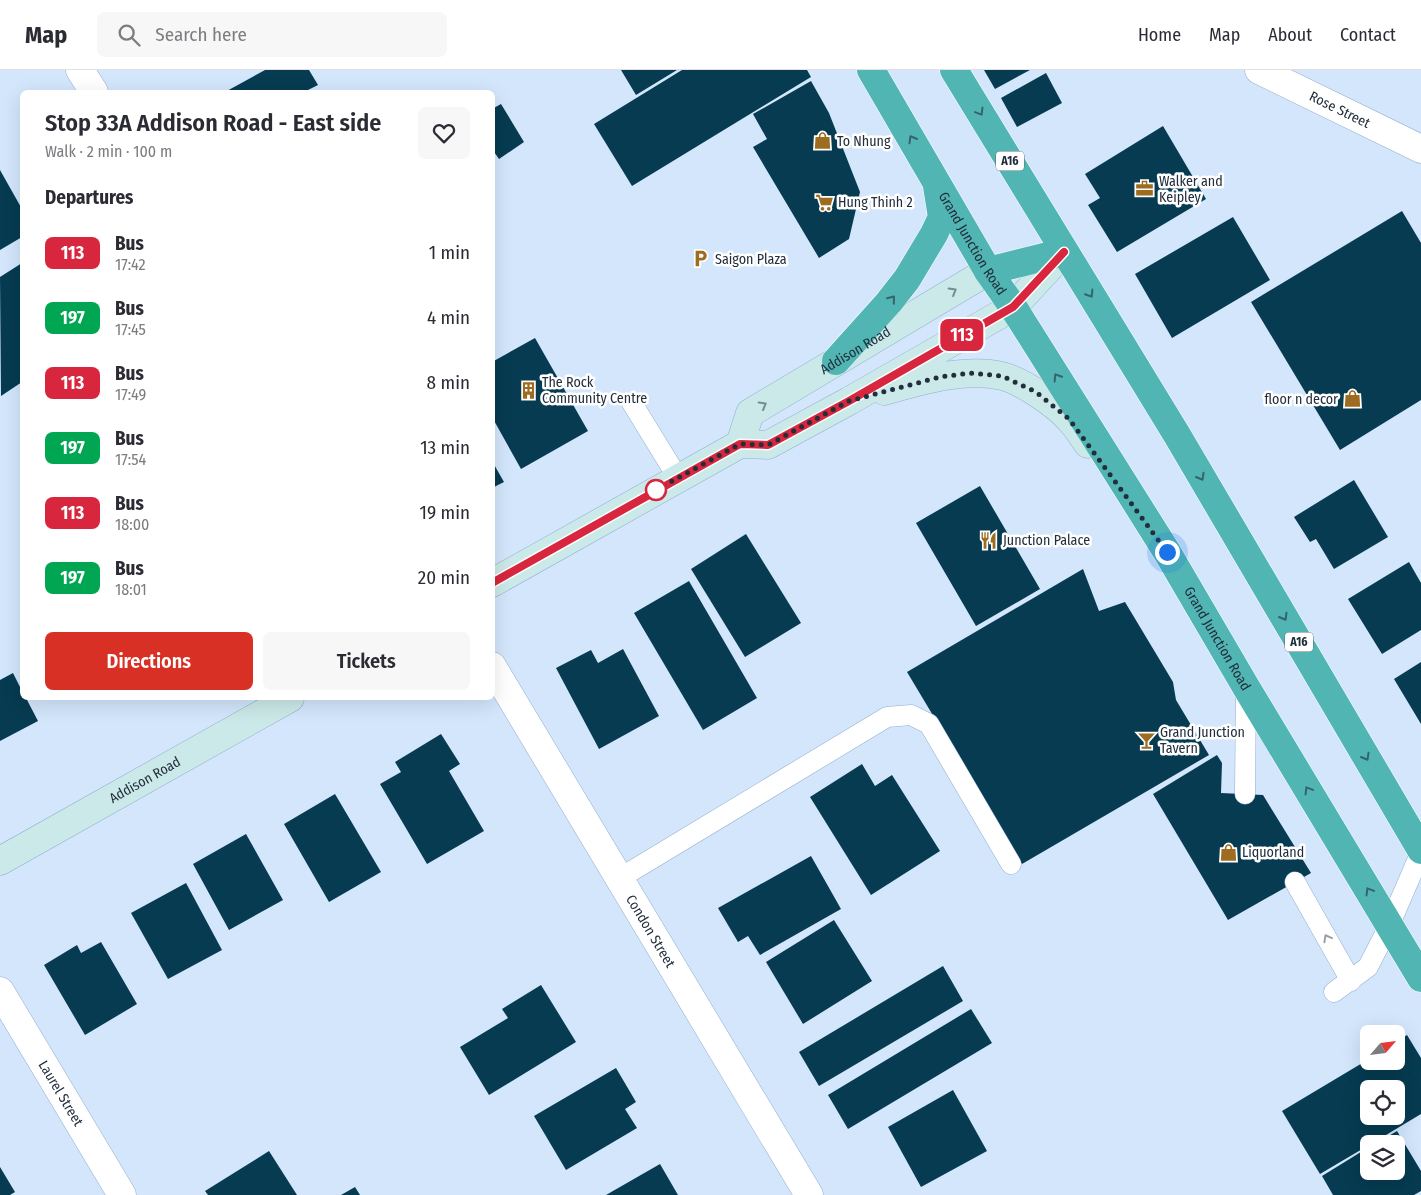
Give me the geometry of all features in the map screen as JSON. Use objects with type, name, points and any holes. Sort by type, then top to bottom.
[{"type":"highway","name":"Grand Junction Road","points":[[871,70],[988,271],[1013,307],[1167,552],[1421,978]]},
{"type":"highway","name":"A16","points":[[954,70],[1177,435],[1421,851]]},
{"type":"highway","points":[[836,361],[907,279],[934,234],[942,217],[936,181]]},
{"type":"highway","points":[[988,271],[1064,252]]},
{"type":"main road","points":[[495,581],[740,444],[768,445],[1013,307],[1064,252]]},
{"type":"main road","name":"Addison Road","points":[[740,444],[750,412],[988,271]]},
{"type":"main road","points":[[849,401],[940,377],[970,373],[1002,376],[1036,392],[1069,419],[1167,552]]},
{"type":"main road","name":"Addison Road","points":[[0,861],[286,700]]},
{"type":"street","points":[[80,70],[93,90]]},
{"type":"street","name":"Rose Street","points":[[1259,70],[1421,149]]},
{"type":"street","name":"Condon Street","points":[[495,671],[809,1195]]},
{"type":"street","name":"Laurel Street","points":[[0,991],[122,1195]]},
{"type":"lane","points":[[632,403],[678,478]]},
{"type":"lane","points":[[1245,794],[1246,686]]},
{"type":"lane","points":[[620,878],[887,717],[911,715],[929,724],[1011,864]]},
{"type":"lane","points":[[1334,992],[1368,967],[1389,926],[1421,851]]},
{"type":"lane","points":[[1296,882],[1351,980]]},
{"type":"building","points":[[265,70],[309,70],[318,85],[308,90],[229,90]]},
{"type":"building","points":[[621,70],[677,70],[636,95]]},
{"type":"building","points":[[682,70],[807,70],[811,77],[632,186],[594,124]]},
{"type":"building","points":[[984,70],[1030,70],[995,89]]},
{"type":"building","points":[[1046,73],[1062,103],[1017,127],[1001,98]]},
{"type":"building","points":[[811,81],[829,113],[860,192],[849,239],[819,258],[753,147],[767,139],[753,114]]},
{"type":"building","points":[[501,104],[524,142],[499,159],[495,153],[495,107]]},
{"type":"building","points":[[1163,126],[1206,199],[1117,252],[1088,205],[1100,198],[1085,174]]},
{"type":"building","points":[[0,170],[20,205],[20,238],[0,250]]},
{"type":"building","points":[[1402,211],[1421,243],[1421,400],[1340,450],[1251,302]]},
{"type":"building","points":[[1233,217],[1270,280],[1172,338],[1135,274]]},
{"type":"building","points":[[20,264],[20,383],[1,396],[0,277]]},
{"type":"building","name":"The Rock Community Centre","points":[[535,338],[588,431],[521,469],[495,422],[495,360]]},
{"type":"building","points":[[495,466],[504,482],[495,486]]},
{"type":"building","points":[[1354,480],[1388,537],[1334,569],[1316,539],[1310,542],[1294,517]]},
{"type":"building","points":[[980,486],[1040,589],[976,626],[916,523]]},
{"type":"building","points":[[746,534],[801,623],[745,657],[691,569]]},
{"type":"building","points":[[1409,562],[1421,583],[1421,630],[1382,654],[1348,599]]},
{"type":"building","points":[[1083,569],[1099,611],[1125,602],[1173,682],[1176,700],[1209,755],[1022,864],[907,672]]},
{"type":"building","points":[[689,581],[757,698],[703,730],[634,613]]},
{"type":"building","points":[[623,649],[659,716],[599,749],[556,668],[591,650],[598,663]]},
{"type":"building","points":[[1421,662],[1421,724],[1394,679]]},
{"type":"building","points":[[13,673],[20,687],[20,700],[27,700],[38,721],[0,741],[0,680]]},
{"type":"building","points":[[441,734],[460,764],[449,771],[484,831],[427,864],[380,784],[401,772],[395,762]]},
{"type":"building","points":[[1217,755],[1222,763],[1221,793],[1263,795],[1311,873],[1228,920],[1153,794]]},
{"type":"building","points":[[862,764],[875,786],[892,775],[940,851],[871,895],[810,797]]},
{"type":"building","points":[[335,794],[381,872],[329,902],[284,824]]},
{"type":"building","points":[[246,834],[283,900],[229,930],[193,864]]},
{"type":"building","points":[[811,856],[841,909],[760,955],[748,936],[738,942],[718,908]]},
{"type":"building","points":[[186,883],[222,950],[168,979],[131,913]]},
{"type":"building","points":[[834,920],[872,981],[803,1024],[766,962]]},
{"type":"building","points":[[101,942],[137,1004],[85,1035],[44,965],[77,945],[81,953]]},
{"type":"building","points":[[943,966],[963,1001],[819,1086],[799,1052]]},
{"type":"building","points":[[541,985],[576,1042],[489,1095],[460,1047],[508,1018],[502,1009]]},
{"type":"building","points":[[971,1009],[992,1043],[848,1129],[828,1095]]},
{"type":"building","points":[[1407,1035],[1421,1058],[1421,1114],[1405,1124],[1405,1080],[1360,1080],[1360,1125],[1403,1125],[1386,1135],[1360,1135],[1360,1150],[1320,1174],[1282,1111],[1360,1064],[1360,1070],[1405,1070],[1405,1036]]},
{"type":"building","points":[[616,1068],[636,1102],[625,1109],[637,1128],[566,1170],[534,1116]]},
{"type":"building","points":[[953,1090],[987,1151],[921,1187],[888,1127]]},
{"type":"building","points":[[1397,1131],[1399,1135],[1390,1135]]},
{"type":"building","points":[[1405,1144],[1421,1171],[1421,1191],[1414,1195],[1333,1195],[1322,1176],[1360,1153],[1360,1180],[1405,1180]]},
{"type":"building","points":[[269,1151],[297,1195],[208,1195],[205,1191]]},
{"type":"building","points":[[660,1164],[678,1195],[606,1195]]},
{"type":"building","points":[[0,1167],[15,1192],[10,1195],[0,1195]]},
{"type":"building","points":[[355,1187],[360,1195],[341,1195]]},
{"type":"bus line","name":"113","points":[[495,581],[740,444],[768,445],[849,401],[999,313],[1013,307],[1064,252]]},
{"type":"place","name":"To Nhung","points":[[823,141]]},
{"type":"place","name":"Walker and Keipley","points":[[1145,189]]},
{"type":"place","name":"Hung Thinh 2","points":[[824,202]]},
{"type":"place","name":"Saigon Plaza","points":[[701,259]]},
{"type":"place","name":"The Rock Community Centre","points":[[528,390]]},
{"type":"place","name":"floor n decor","points":[[1352,399]]},
{"type":"place","name":"Junction Palace","points":[[989,540]]},
{"type":"place","name":"Grand Junction Tavern","points":[[1146,740]]},
{"type":"place","name":"Liquorland","points":[[1228,852]]},
{"type":"route","points":[[656,490],[740,444],[768,445],[849,401],[940,377],[970,373],[1002,376],[1036,392],[1069,419],[1167,552]]}]
